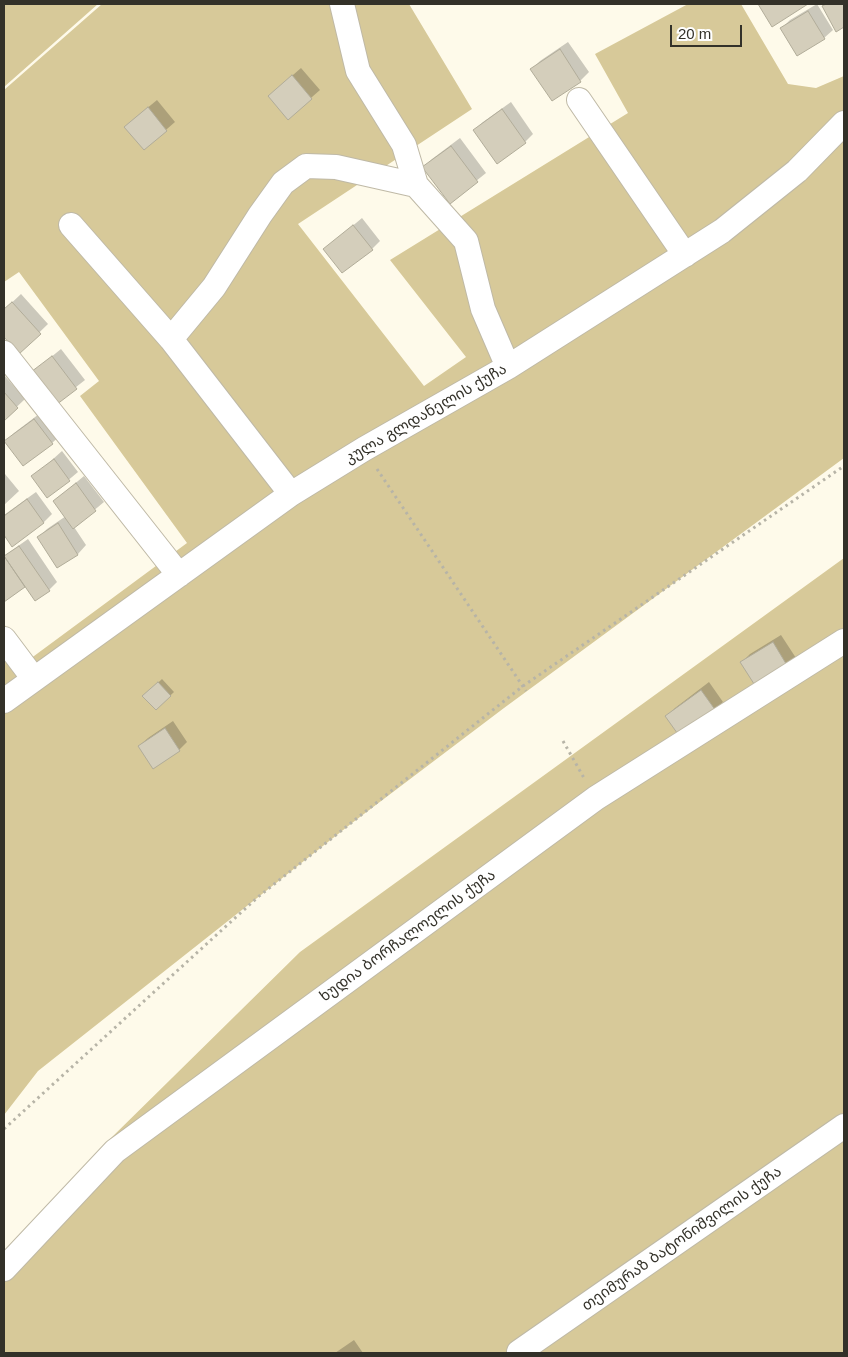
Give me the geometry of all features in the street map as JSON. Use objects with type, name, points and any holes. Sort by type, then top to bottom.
[{"type":"street","points":[[342,4],[358,71],[404,145],[416,185],[466,241],[482,309],[508,367]]},
{"type":"street","points":[[579,100],[685,255]]},
{"type":"street","name":"კულა გლდანელის ქუჩა","points":[[4,701],[290,494],[364,449],[508,367],[722,231],[798,171],[844,122]]},
{"type":"street","points":[[171,339],[214,287],[283,183],[306,166],[336,167],[416,185]]},
{"type":"street","points":[[71,225],[171,339],[290,494]]},
{"type":"street","points":[[4,353],[179,575]]},
{"type":"street","points":[[4,639],[34,679]]},
{"type":"street","name":"ხუდია ბორჩალოელის ქუჩა","points":[[4,1270],[115,1151],[596,798],[844,641]]},
{"type":"street","name":"თეიმურაზ ბატონიშვილის ქუჩა","points":[[519,1353],[844,1126]]},
{"type":"path","points":[[364,449],[526,691]]},
{"type":"path","points":[[4,1129],[258,897],[523,686],[844,466]]},
{"type":"path","points":[[563,741],[596,798]]},
{"type":"shaded area","points":[[4,4],[98,4],[4,87]]},
{"type":"shaded area","points":[[102,4],[409,4],[472,109],[298,224],[424,386],[466,357],[390,260],[628,113],[595,54],[688,4],[741,4],[788,84],[816,88],[844,76],[844,458],[504,708],[352,823],[38,1071],[4,1115],[4,624],[30,659],[187,543],[80,396],[99,381],[19,272],[4,282],[4,90]]},
{"type":"shaded area","points":[[844,558],[844,1353],[4,1353],[4,1251],[109,1140],[300,952]]},
{"type":"building","points":[[758,4],[808,4],[772,27]]},
{"type":"building","points":[[826,4],[844,4],[844,27],[836,32],[822,6]]},
{"type":"building","points":[[808,11],[825,39],[797,56],[780,28]]},
{"type":"building","points":[[560,49],[581,82],[552,101],[530,69]]},
{"type":"building","points":[[292,75],[312,99],[288,120],[268,96]]},
{"type":"building","points":[[148,107],[167,131],[144,150],[124,127]]},
{"type":"building","points":[[502,109],[526,143],[497,164],[473,130]]},
{"type":"building","points":[[451,146],[478,182],[450,204],[422,167]]},
{"type":"building","points":[[353,225],[373,250],[342,273],[323,249]]},
{"type":"building","points":[[12,302],[41,334],[19,354],[4,337],[4,309]]},
{"type":"building","points":[[52,356],[77,389],[52,408],[27,375]]},
{"type":"building","points":[[4,392],[18,408],[4,421]]},
{"type":"building","points":[[34,419],[53,444],[23,466],[4,441]]},
{"type":"building","points":[[54,459],[70,481],[47,498],[31,476]]},
{"type":"building","points":[[76,483],[96,511],[73,529],[53,501]]},
{"type":"building","points":[[27,499],[44,523],[12,547],[4,535],[4,516]]},
{"type":"building","points":[[58,523],[78,555],[57,568],[37,537]]},
{"type":"building","points":[[19,546],[50,591],[35,601],[4,556]]},
{"type":"building","points":[[4,556],[25,587],[4,602]]},
{"type":"building","points":[[773,642],[788,667],[756,687],[740,662]]},
{"type":"building","points":[[158,682],[171,696],[156,710],[142,696]]},
{"type":"building","points":[[701,690],[716,711],[680,737],[665,716]]},
{"type":"building","points":[[165,728],[180,751],[153,769],[138,746]]}]
